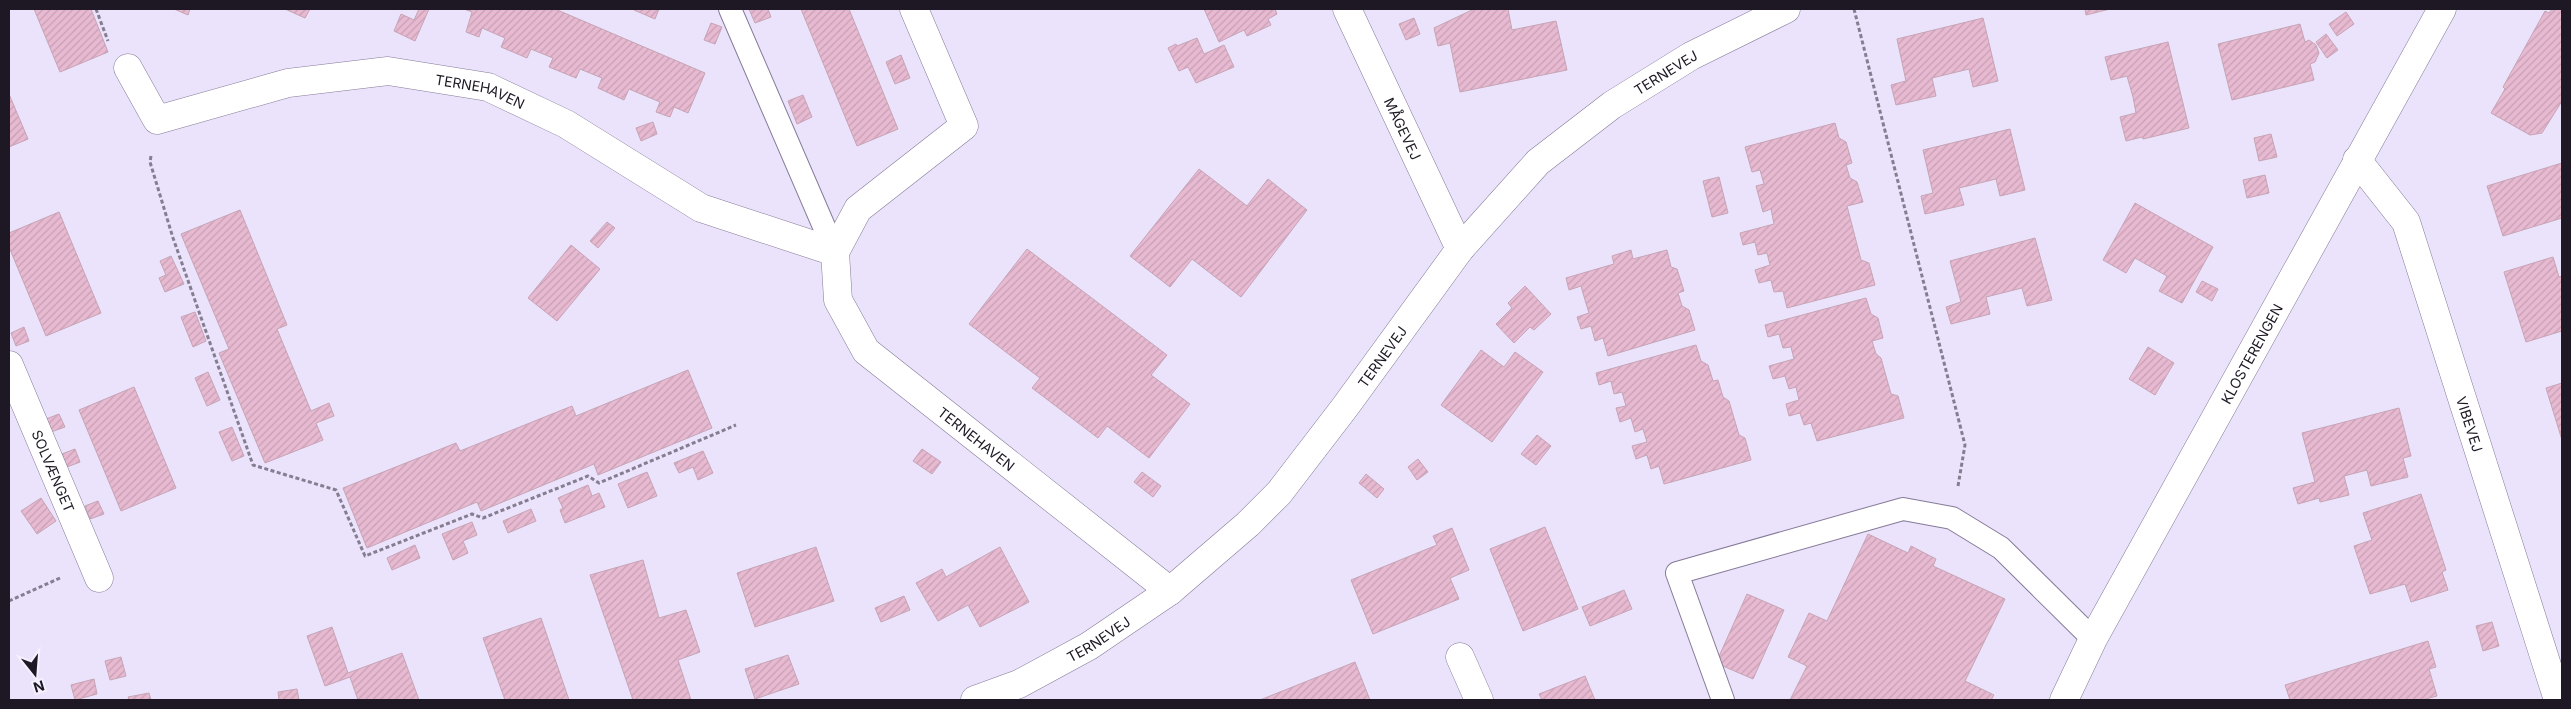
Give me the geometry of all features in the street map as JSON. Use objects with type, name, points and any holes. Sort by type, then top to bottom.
[{"type":"street","points":[[835,252],[858,208],[964,126],[914,9]]},
{"type":"street","name":"MÅGEVEJ","points":[[1348,9],[1460,249]]},
{"type":"street","name":"TERNEVEJ","points":[[975,700],[1019,684],[1088,646],[1170,592],[1248,524],[1279,493],[1345,408],[1460,249],[1538,162],[1612,105],[1691,56],[1786,9]]},
{"type":"street","name":"KLOSTERENGEN","points":[[2064,700],[2093,639],[2442,9]]},
{"type":"street","points":[[128,68],[157,120]]},
{"type":"street","name":"TERNEHAVEN","points":[[157,120],[288,83],[388,71],[488,87],[566,124],[701,208],[835,252],[838,300],[866,351],[1170,592]]},
{"type":"street","name":"VIBEVEJ","points":[[2358,160],[2406,222],[2558,700]]},
{"type":"street","name":"SOLVÆNGET","points":[[9,365],[96,571]]},
{"type":"street","points":[[1460,656],[1479,700]]},
{"type":"lane","name":"TERNEHAVEN","points":[[730,9],[835,252]]},
{"type":"lane","points":[[1723,700],[1677,573],[1903,509],[1952,518],[2001,548],[2093,639]]},
{"type":"path","points":[[1854,9],[1965,445],[1952,518]]},
{"type":"path","points":[[157,120],[150,162],[173,238],[253,465],[336,490],[365,556],[472,514],[483,518],[588,476],[599,483],[736,425]]},
{"type":"path","points":[[9,600],[96,571]]},
{"type":"building","points":[[34,9],[91,9],[108,52],[60,72]]},
{"type":"building","points":[[174,9],[190,9],[188,15]]},
{"type":"building","points":[[285,9],[310,9],[305,18]]},
{"type":"building","points":[[419,9],[429,9],[415,41],[394,31],[401,14],[414,20]]},
{"type":"building","points":[[464,9],[555,9],[705,73],[688,113],[674,107],[670,117],[656,112],[660,102],[629,89],[624,100],[598,88],[602,78],[580,69],[576,78],[549,67],[553,58],[531,49],[527,58],[501,47],[505,38],[482,28],[479,37],[466,32],[472,12]]},
{"type":"building","points":[[634,9],[659,9],[655,19]]},
{"type":"building","points":[[749,9],[768,9],[771,17],[755,23]]},
{"type":"building","points":[[801,9],[849,9],[898,129],[857,146]]},
{"type":"building","points":[[1204,9],[1275,9],[1277,14],[1268,19],[1271,25],[1247,36],[1244,30],[1219,42]]},
{"type":"building","points":[[1474,9],[1508,9],[1512,30],[1556,21],[1567,70],[1460,92],[1450,43],[1438,46],[1434,28]]},
{"type":"building","points":[[2085,9],[2110,9],[2086,15]]},
{"type":"building","points":[[2552,9],[2562,9],[2562,101],[2542,133],[2530,135],[2491,113],[2505,89],[2503,87],[2545,11],[2549,13]]},
{"type":"building","points":[[2346,12],[2354,24],[2337,36],[2329,24]]},
{"type":"building","points":[[1414,18],[1420,34],[1406,40],[1399,24]]},
{"type":"building","points":[[1983,18],[1998,81],[1973,87],[1969,69],[1932,78],[1936,96],[1896,105],[1891,85],[1906,81],[1897,39]]},
{"type":"building","points":[[711,23],[722,27],[715,44],[704,40]]},
{"type":"building","points":[[2300,24],[2305,42],[2309,40],[2316,45],[2319,53],[2315,62],[2310,64],[2314,80],[2232,100],[2218,44]]},
{"type":"building","points":[[2326,34],[2338,50],[2327,58],[2316,42]]},
{"type":"building","points":[[1197,38],[1204,54],[1224,45],[1234,67],[1196,83],[1188,67],[1179,71],[1168,48]]},
{"type":"building","points":[[2168,42],[2189,128],[2126,141],[2120,117],[2136,113],[2133,97],[2127,76],[2111,80],[2105,57]]},
{"type":"building","points":[[901,55],[910,78],[895,84],[886,62]]},
{"type":"building","points":[[9,94],[28,139],[9,147]]},
{"type":"building","points":[[803,95],[812,117],[797,124],[788,101]]},
{"type":"building","points":[[653,122],[657,134],[641,141],[636,128]]},
{"type":"building","points":[[1835,123],[1839,138],[1846,142],[1852,163],[1846,165],[1850,178],[1857,182],[1863,202],[1847,206],[1861,260],[1869,263],[1875,285],[1787,308],[1783,291],[1774,292],[1771,280],[1759,283],[1755,270],[1770,265],[1767,253],[1758,255],[1755,242],[1743,245],[1740,233],[1774,224],[1771,209],[1763,212],[1756,186],[1764,184],[1760,170],[1752,172],[1745,147]]},
{"type":"building","points":[[2010,129],[2025,190],[2000,196],[1996,179],[1959,188],[1964,205],[1925,214],[1921,196],[1933,193],[1923,150]]},
{"type":"building","points":[[2271,134],[2277,157],[2259,161],[2254,138]]},
{"type":"building","points":[[2562,163],[2562,218],[2503,236],[2487,186]]},
{"type":"building","points":[[1199,169],[1247,206],[1268,179],[1307,210],[1241,297],[1192,259],[1170,287],[1130,256]]},
{"type":"building","points":[[2265,175],[2269,193],[2247,198],[2243,180]]},
{"type":"building","points":[[1719,177],[1728,213],[1712,217],[1703,181]]},
{"type":"building","points":[[2135,203],[2213,247],[2182,303],[2159,291],[2167,276],[2135,258],[2126,273],[2103,260]]},
{"type":"building","points":[[240,210],[287,325],[277,329],[311,411],[329,403],[334,416],[316,423],[323,440],[265,463],[219,353],[229,349],[181,234]]},
{"type":"building","points":[[59,212],[101,313],[46,336],[9,247],[9,233]]},
{"type":"building","points":[[607,222],[615,228],[598,248],[590,241]]},
{"type":"building","points":[[2035,238],[2052,300],[2027,306],[2022,288],[1986,297],[1990,314],[1951,324],[1946,307],[1961,302],[1950,261]]},
{"type":"building","points":[[571,245],[600,269],[557,321],[528,298]]},
{"type":"building","points":[[1027,249],[1167,355],[1151,375],[1190,404],[1149,458],[1107,426],[1098,438],[1032,388],[1040,378],[969,324]]},
{"type":"building","points":[[1631,250],[1633,259],[1667,250],[1671,267],[1677,269],[1684,291],[1678,293],[1682,306],[1689,310],[1695,330],[1608,356],[1603,338],[1595,341],[1591,326],[1581,329],[1577,317],[1589,313],[1581,286],[1569,290],[1566,278],[1614,264],[1612,256]]},
{"type":"building","points":[[171,256],[184,284],[165,292],[159,278],[166,275],[160,261]]},
{"type":"building","points":[[2553,257],[2559,277],[2562,276],[2562,331],[2526,342],[2504,272]]},
{"type":"building","points":[[2202,281],[2218,289],[2212,301],[2196,292]]},
{"type":"building","points":[[1525,286],[1551,314],[1534,330],[1530,327],[1514,343],[1496,324],[1512,308],[1508,303]]},
{"type":"building","points":[[1866,298],[1871,314],[1878,318],[1883,338],[1872,341],[1876,354],[1881,358],[1891,394],[1898,396],[1904,418],[1817,441],[1811,423],[1804,425],[1800,413],[1789,416],[1786,404],[1799,400],[1796,387],[1789,389],[1785,376],[1773,379],[1769,366],[1794,359],[1791,347],[1783,348],[1779,334],[1768,337],[1765,325]]},
{"type":"building","points":[[195,312],[206,341],[193,347],[181,317]]},
{"type":"building","points":[[24,327],[29,341],[16,346],[11,333]]},
{"type":"building","points":[[1696,345],[1701,361],[1708,365],[1713,381],[1718,380],[1723,397],[1729,401],[1739,435],[1745,438],[1751,460],[1664,484],[1659,466],[1651,469],[1647,455],[1636,459],[1632,446],[1647,442],[1643,429],[1635,432],[1631,418],[1620,422],[1616,408],[1626,406],[1622,392],[1614,394],[1611,381],[1599,385],[1596,373]]},
{"type":"building","points":[[2148,347],[2174,363],[2155,395],[2129,379]]},
{"type":"building","points":[[1481,350],[1504,367],[1515,352],[1543,372],[1492,442],[1441,405]]},
{"type":"building","points":[[688,370],[712,428],[598,475],[594,464],[481,511],[477,502],[367,548],[343,488],[456,443],[460,451],[572,406],[576,416]]},
{"type":"building","points":[[208,372],[220,400],[207,406],[195,378]]},
{"type":"building","points":[[2562,383],[2562,440],[2546,388]]},
{"type":"building","points":[[134,387],[176,488],[121,511],[79,410]]},
{"type":"building","points":[[2399,408],[2411,456],[2403,458],[2408,477],[2371,486],[2367,470],[2344,476],[2349,495],[2320,502],[2319,498],[2298,504],[2293,488],[2315,482],[2302,433]]},
{"type":"building","points":[[59,414],[65,427],[51,432],[46,419]]},
{"type":"building","points":[[232,427],[244,456],[232,461],[219,432]]},
{"type":"building","points":[[1537,435],[1551,446],[1536,465],[1521,454]]},
{"type":"building","points":[[75,449],[80,462],[67,467],[62,454]]},
{"type":"building","points":[[922,449],[941,462],[932,474],[913,461]]},
{"type":"building","points":[[703,451],[713,473],[698,480],[693,467],[679,473],[674,463]]},
{"type":"building","points":[[1418,459],[1428,472],[1417,480],[1408,467]]},
{"type":"building","points":[[647,472],[657,496],[628,508],[618,484]]},
{"type":"building","points":[[1142,472],[1161,486],[1153,497],[1134,482]]},
{"type":"building","points":[[1366,474],[1384,489],[1377,498],[1359,483]]},
{"type":"building","points":[[588,485],[592,496],[599,493],[605,507],[565,523],[560,510],[563,508],[558,498]]},
{"type":"building","points":[[2421,494],[2446,570],[2442,572],[2448,590],[2411,602],[2405,584],[2370,594],[2354,546],[2372,540],[2363,513]]},
{"type":"building","points":[[41,498],[56,521],[37,534],[21,511]]},
{"type":"building","points":[[98,501],[104,514],[90,519],[85,506]]},
{"type":"building","points":[[531,509],[536,521],[508,533],[503,521]]},
{"type":"building","points":[[472,522],[477,535],[463,541],[468,553],[453,560],[442,534]]},
{"type":"building","points":[[1545,527],[1578,609],[1523,631],[1490,549]]},
{"type":"building","points":[[1452,528],[1469,570],[1450,578],[1459,599],[1373,634],[1351,580],[1437,545],[1433,536]]},
{"type":"building","points":[[1868,534],[1908,553],[1911,546],[1936,559],[1933,566],[2005,599],[1965,681],[1994,695],[1991,700],[1790,700],[1807,666],[1788,657],[1809,613],[1827,621]]},
{"type":"building","points":[[415,545],[420,558],[392,570],[387,558]]},
{"type":"building","points":[[816,547],[834,601],[755,627],[737,573]]},
{"type":"building","points":[[1000,547],[1029,602],[980,627],[968,605],[938,621],[916,583],[942,569],[946,577]]},
{"type":"building","points":[[643,560],[659,618],[686,610],[700,652],[678,660],[691,700],[633,700],[590,575]]},
{"type":"building","points":[[1624,590],[1632,609],[1590,626],[1582,607]]},
{"type":"building","points":[[1747,594],[1784,610],[1753,679],[1716,663]]},
{"type":"building","points":[[904,596],[910,610],[881,622],[875,608]]},
{"type":"building","points":[[541,618],[569,700],[505,700],[483,638]]},
{"type":"building","points":[[2492,622],[2499,646],[2483,651],[2476,626]]},
{"type":"building","points":[[332,627],[348,673],[402,653],[419,700],[358,700],[350,677],[325,686],[307,636]]},
{"type":"building","points":[[2428,641],[2436,667],[2429,669],[2437,696],[2422,700],[2290,700],[2285,685]]},
{"type":"building","points":[[788,655],[799,684],[755,699],[745,669]]},
{"type":"building","points":[[121,657],[126,676],[110,680],[105,661]]},
{"type":"building","points":[[1355,662],[1370,700],[1260,700]]},
{"type":"building","points":[[1585,676],[1595,700],[1542,700],[1539,694]]},
{"type":"building","points":[[94,679],[97,694],[75,700],[71,685]]},
{"type":"building","points":[[297,689],[299,700],[279,700],[278,692]]},
{"type":"building","points":[[149,693],[151,700],[129,700],[128,697]]}]
